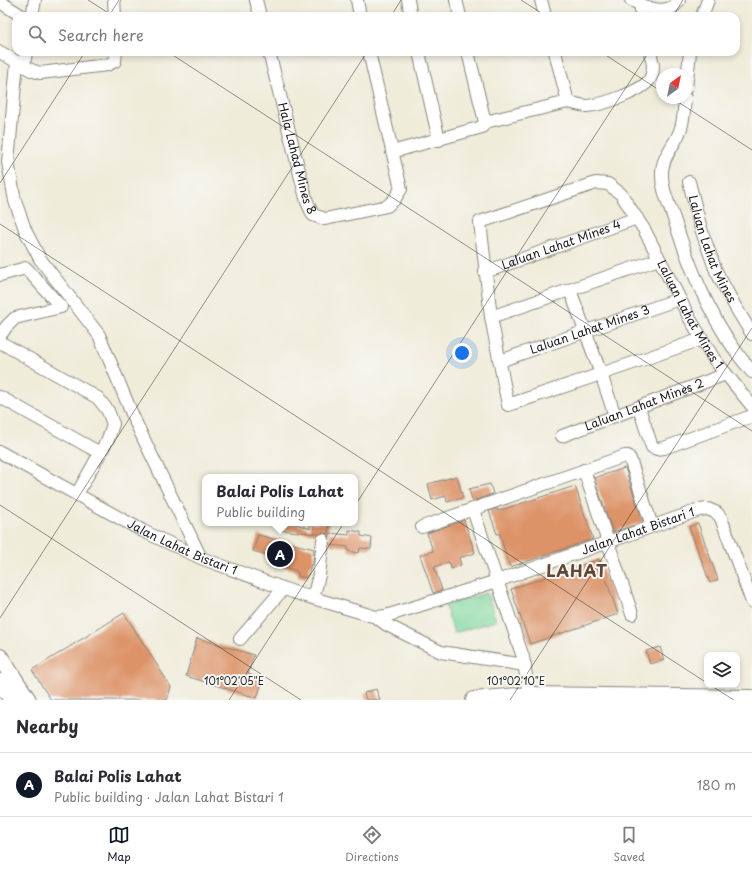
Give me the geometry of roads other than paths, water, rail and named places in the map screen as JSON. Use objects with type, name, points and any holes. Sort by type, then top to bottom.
[{"type":"main road","points":[[0,658],[28,700]]},
{"type":"main road","points":[[0,682],[12,700]]},
{"type":"main road","points":[[474,700],[509,698],[752,698]]},
{"type":"street","points":[[33,12],[35,0]]},
{"type":"street","points":[[114,0],[115,12]]},
{"type":"street","points":[[256,0],[259,12]]},
{"type":"street","points":[[357,0],[359,12]]},
{"type":"street","points":[[408,0],[410,12]]},
{"type":"street","points":[[456,0],[459,12]]},
{"type":"street","points":[[541,0],[544,12]]},
{"type":"street","points":[[638,7],[667,10],[674,7],[679,0]]},
{"type":"street","points":[[704,12],[708,0]]},
{"type":"street","points":[[0,2],[16,12]]},
{"type":"street","points":[[0,52],[20,64],[40,73],[107,65],[115,61],[116,56]]},
{"type":"street","points":[[24,56],[20,64],[8,162],[15,201],[26,232],[40,259],[99,335],[134,421],[200,558]]},
{"type":"street","name":"Hala Lahad Mines 8","points":[[271,56],[307,202],[313,215],[325,219],[387,206],[394,200],[401,189],[392,152]]},
{"type":"street","points":[[370,56],[392,152],[482,127],[485,122],[568,102],[586,106],[616,99],[647,83],[651,77],[654,67],[651,56]]},
{"type":"street","points":[[420,56],[439,140]]},
{"type":"street","points":[[469,56],[485,122]]},
{"type":"street","points":[[556,56],[568,102]]},
{"type":"street","points":[[688,68],[690,56]]},
{"type":"street","points":[[684,104],[681,128],[668,153],[662,171],[663,184],[681,240],[702,294],[726,338],[752,372]]},
{"type":"street","name":"Laluan Lahat Mines","points":[[689,182],[701,229],[716,271],[752,334]]},
{"type":"street","name":"Laluan Lahat Mines 1","points":[[485,272],[480,222],[596,183],[608,184],[621,194],[637,218],[679,299],[714,359],[752,406]]},
{"type":"street","name":"Laluan Lahat Mines 4","points":[[485,272],[637,218]]},
{"type":"street","points":[[491,317],[659,260]]},
{"type":"street","points":[[0,275],[26,268],[61,307],[15,318],[0,336]]},
{"type":"street","points":[[485,272],[491,317],[508,405],[702,339]]},
{"type":"street","points":[[570,290],[602,374],[615,416]]},
{"type":"street","name":"Laluan Lahat Mines 3","points":[[500,361],[679,299]]},
{"type":"street","points":[[0,342],[98,398],[108,411],[113,424],[108,439],[78,494]]},
{"type":"street","name":"Laluan Lahat Mines 2","points":[[562,436],[726,374]]},
{"type":"street","points":[[0,396],[100,453]]},
{"type":"street","points":[[639,408],[652,447],[657,449],[664,448],[752,416]]},
{"type":"street","name":"Jalan Lahat Bistari 1","points":[[0,452],[143,531],[200,558],[283,589],[376,617],[387,625],[441,652],[525,665]]},
{"type":"street","points":[[422,527],[625,456],[628,456],[630,459],[652,526]]},
{"type":"street","points":[[584,470],[632,614]]},
{"type":"street","name":"Jalan Lahat Bistari 1","points":[[376,617],[386,616],[497,581],[652,526],[699,510],[708,509],[717,513],[721,518],[752,602]]},
{"type":"street","points":[[473,510],[523,657],[529,698]]},
{"type":"street","points":[[313,598],[319,575],[323,540]]},
{"type":"street","points":[[240,639],[283,589]]},
{"type":"place","name":"Balai Polis Lahat","points":[[280,554]]},
{"type":"district","name":"LAHAT","points":[[577,571]]}]
